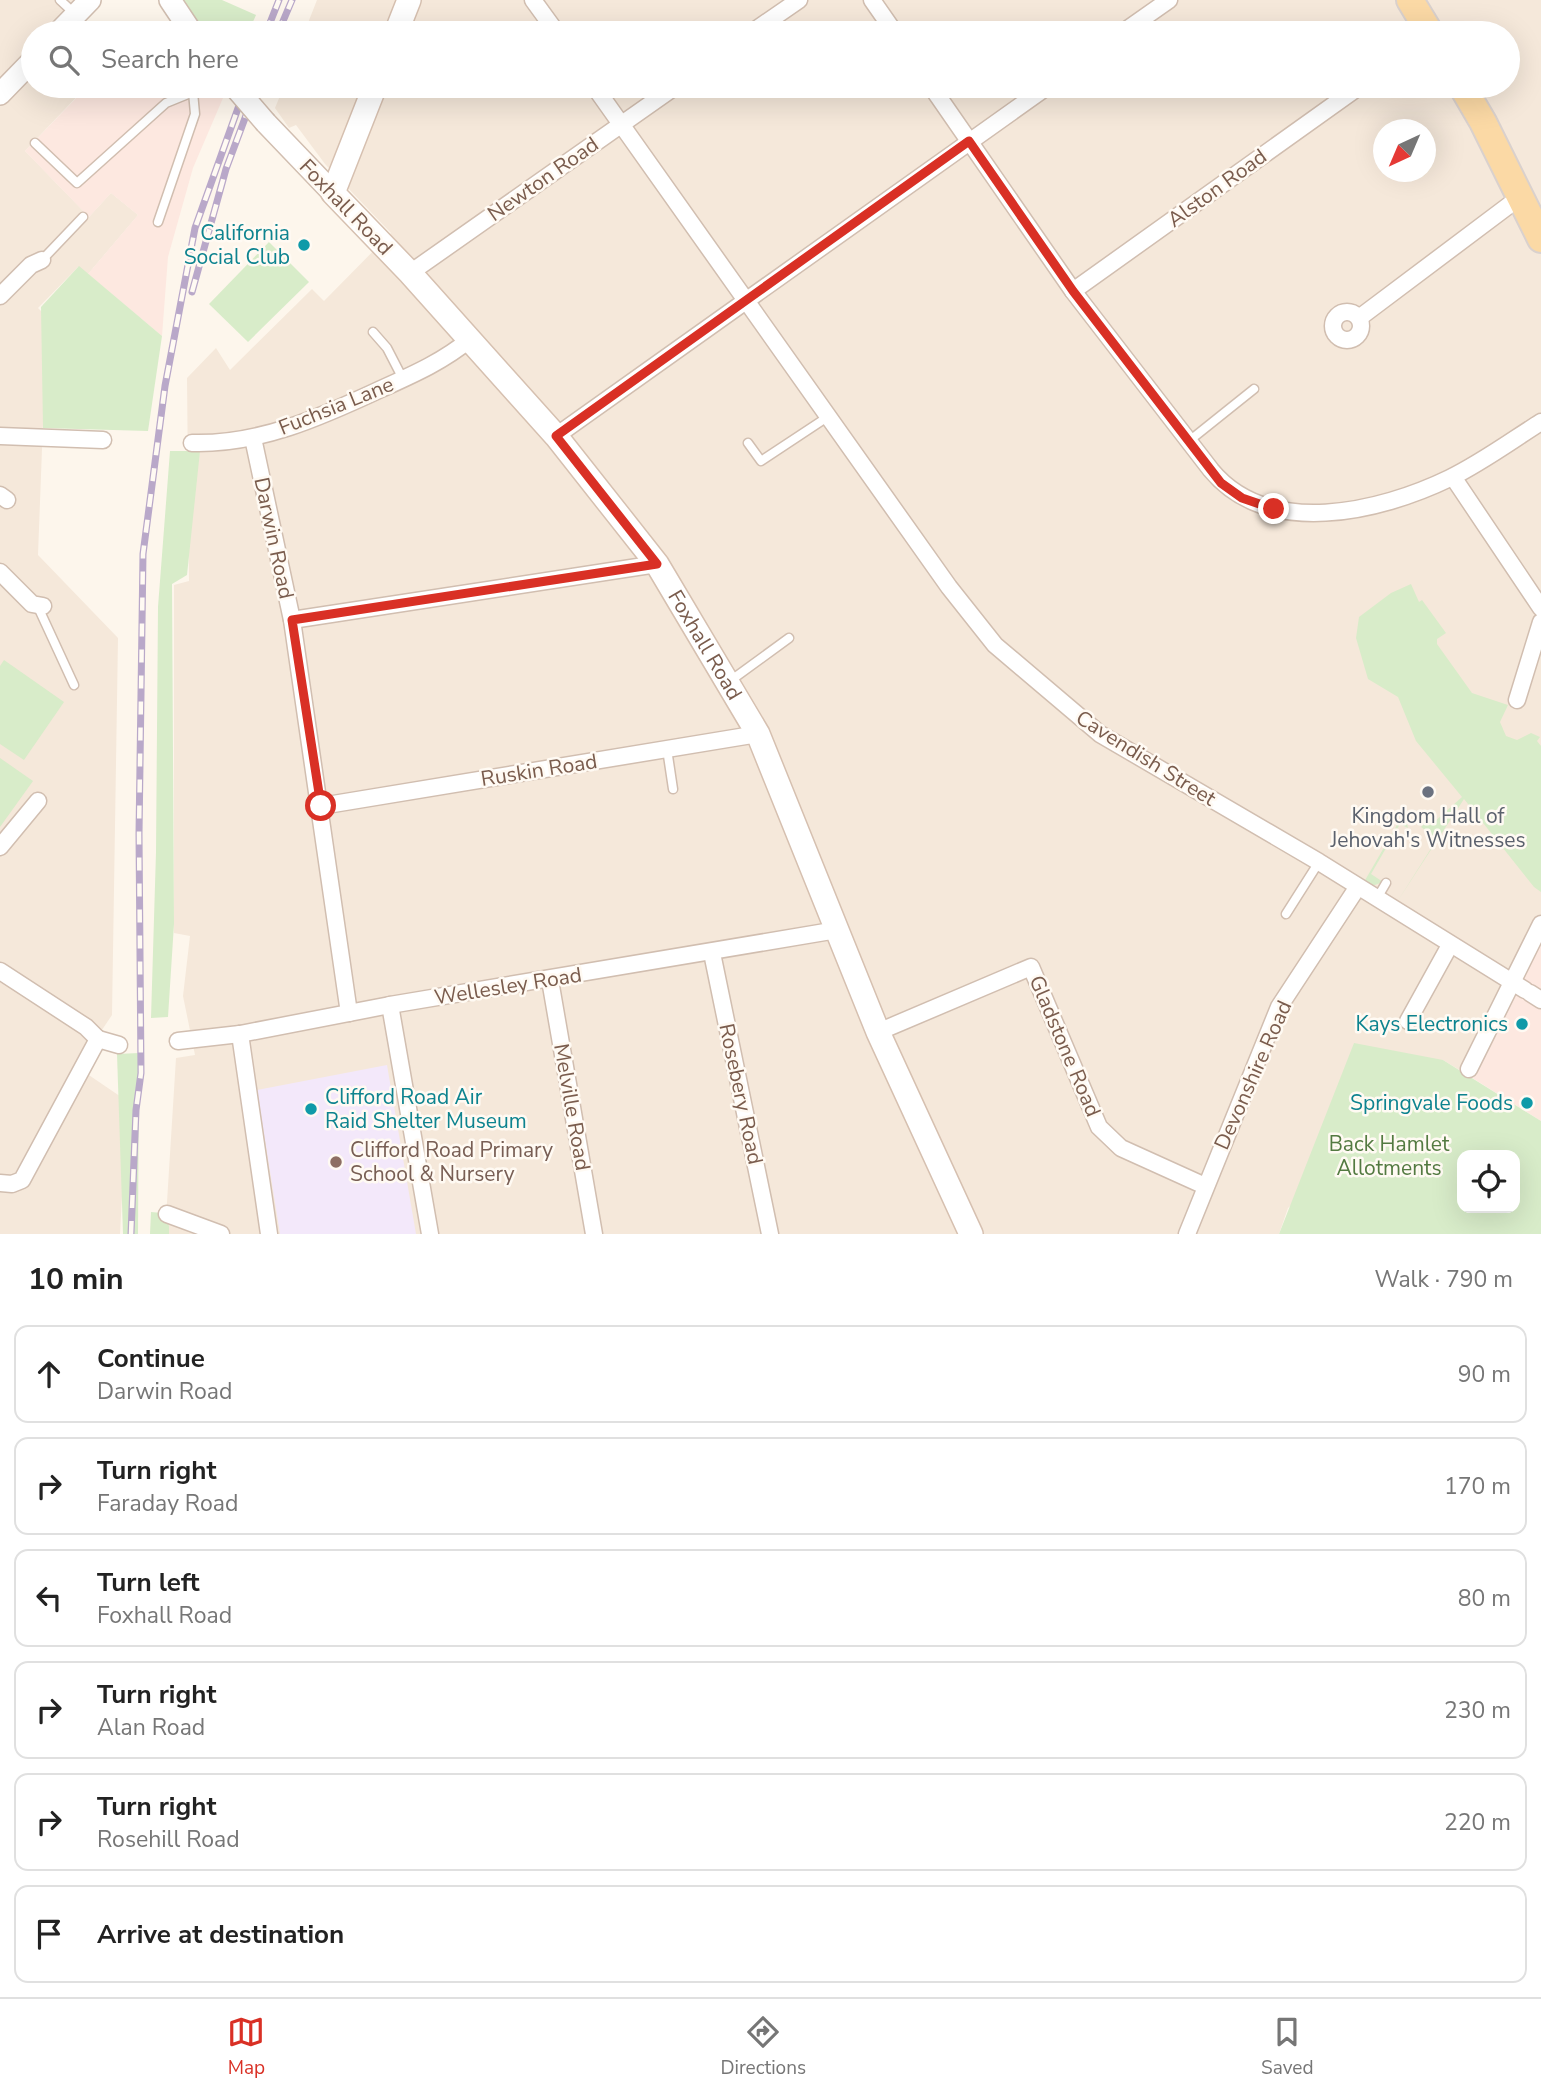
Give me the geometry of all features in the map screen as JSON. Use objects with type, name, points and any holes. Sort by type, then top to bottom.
[{"type":"main road","points":[[401,21],[409,0]]},
{"type":"main road","points":[[1410,0],[1423,21]]},
{"type":"main road","points":[[333,193],[370,98]]},
{"type":"main road","points":[[1468,98],[1541,239]]},
{"type":"main road","name":"Foxhall Road","points":[[333,193],[410,272],[556,436],[657,564],[758,734],[915,1119],[971,1234]]},
{"type":"street","points":[[170,0],[184,21]]},
{"type":"street","points":[[533,0],[548,21]]},
{"type":"street","points":[[768,21],[799,0]]},
{"type":"street","points":[[872,0],[887,21]]},
{"type":"street","points":[[1139,21],[1169,0]]},
{"type":"street","points":[[70,21],[83,8]]},
{"type":"street","points":[[0,94],[21,72]]},
{"type":"street","name":"Foxhall Road","points":[[244,98],[333,193]]},
{"type":"street","name":"Cavendish Street","points":[[603,98],[949,587],[995,645],[1100,734],[1319,862],[1376,900],[1532,994]]},
{"type":"street","name":"Newton Road","points":[[410,272],[659,98]]},
{"type":"street","points":[[939,98],[1073,291],[1221,483],[1242,498],[1274,509],[1309,513],[1338,511],[1402,497],[1453,477],[1541,422]]},
{"type":"street","points":[[556,436],[1031,98]]},
{"type":"street","name":"Alston Road","points":[[1073,291],[1343,98]]},
{"type":"street","points":[[1359,318],[1520,197]]},
{"type":"street","points":[[0,296],[31,265],[42,260]]},
{"type":"street","name":"Fuchsia Lane","points":[[192,443],[225,443],[253,438],[319,418],[445,358],[470,339]]},
{"type":"street","points":[[0,436],[103,440]]},
{"type":"street","name":"Darwin Road","points":[[253,438],[292,620],[349,1013]]},
{"type":"street","points":[[1453,477],[1541,608]]},
{"type":"street","points":[[292,620],[657,564]]},
{"type":"street","points":[[0,572],[41,606]]},
{"type":"street","points":[[1517,700],[1541,622]]},
{"type":"street","name":"Ruskin Road","points":[[321,806],[758,734]]},
{"type":"street","points":[[0,847],[38,801]]},
{"type":"street","name":"Devonshire Road","points":[[1187,1234],[1279,1007],[1357,888]]},
{"type":"street","points":[[1469,1069],[1541,924]]},
{"type":"street","name":"Wellesley Road","points":[[178,1041],[240,1034],[390,1005],[837,930]]},
{"type":"street","points":[[1408,1021],[1450,945]]},
{"type":"street","name":"Rosebery Road","points":[[712,953],[770,1234]]},
{"type":"street","name":"Gladstone Road","points":[[878,1032],[1031,967],[1099,1127],[1121,1149],[1205,1186]]},
{"type":"street","points":[[0,971],[86,1027],[98,1039],[119,1045]]},
{"type":"street","name":"Melville Road","points":[[550,980],[594,1234]]},
{"type":"street","points":[[390,1005],[430,1234]]},
{"type":"street","points":[[240,1034],[269,1234]]},
{"type":"street","points":[[2,1187],[22,1180],[98,1039]]},
{"type":"street","points":[[167,1214],[221,1234]]},
{"type":"lane","points":[[60,0],[83,8]]},
{"type":"lane","points":[[35,143],[77,183],[166,103],[176,98]]},
{"type":"lane","points":[[158,222],[195,114],[194,98]]},
{"type":"lane","points":[[42,260],[83,217]]},
{"type":"lane","points":[[373,332],[387,348],[403,379]]},
{"type":"lane","points":[[1189,441],[1254,389]]},
{"type":"lane","points":[[748,443],[761,461],[829,416]]},
{"type":"lane","points":[[41,606],[74,685]]},
{"type":"lane","points":[[727,682],[789,638]]},
{"type":"lane","points":[[667,748],[673,789]]},
{"type":"lane","points":[[1286,914],[1319,862]]},
{"type":"lane","points":[[1376,900],[1386,883]]},
{"type":"shaded area","points":[[0,0],[81,0],[67,15],[73,21],[21,21],[21,98],[76,98],[25,151],[89,217],[111,193],[138,215],[88,274],[78,267],[38,308],[47,317],[38,555],[118,638],[112,1015],[77,1067],[127,1101],[120,1234],[0,1234]]},
{"type":"shaded area","points":[[317,0],[1541,0],[1541,927],[1466,1074],[1443,1060],[1288,1208],[1279,1234],[165,1234],[176,1058],[195,1055],[183,996],[190,936],[174,933],[174,585],[189,581],[187,378],[216,348],[230,370],[312,289],[324,301],[391,233],[325,164],[296,125],[289,128],[275,108],[279,98],[1520,98],[1520,21],[309,21]]},
{"type":"shaded area","points":[[76,98],[223,98],[193,168],[168,257],[162,336],[88,274],[138,215],[111,193],[89,217],[25,151]]},
{"type":"shaded area","points":[[1541,927],[1541,1121],[1466,1074]]},
{"type":"shaded area","name":"Clifford Road Primary School & Nursery","points":[[387,1065],[416,1234],[280,1234],[257,1090]]},
{"type":"green space","points":[[182,0],[222,0],[256,15],[253,21],[197,21]]},
{"type":"green space","points":[[269,242],[309,282],[248,342],[209,304]]},
{"type":"green space","points":[[79,266],[162,336],[148,431],[43,428],[41,307]]},
{"type":"green space","points":[[170,451],[200,451],[187,575],[172,584],[174,924],[168,1017],[151,1018],[156,852],[158,607]]},
{"type":"green space","points":[[1411,584],[1419,602],[1422,600],[1446,633],[1437,639],[1437,644],[1472,693],[1508,705],[1500,722],[1506,736],[1517,740],[1531,733],[1540,737],[1537,741],[1541,746],[1541,892],[1534,887],[1464,799],[1397,902],[1437,839],[1421,827],[1429,819],[1433,823],[1462,797],[1416,741],[1398,697],[1368,679],[1356,638],[1359,617],[1391,593]]},
{"type":"green space","points":[[4,660],[64,702],[24,760],[0,744],[0,666]]},
{"type":"green space","points":[[0,758],[33,781],[0,827]]},
{"type":"green space","points":[[1404,813],[1408,828],[1400,824],[1371,874],[1383,882],[1372,886],[1364,882]]},
{"type":"green space","name":"Back Hamlet Allotments","points":[[1354,1043],[1443,1060],[1541,1121],[1541,1234],[1279,1234]]},
{"type":"green space","points":[[139,1053],[138,1234],[123,1234],[117,1054]]},
{"type":"green space","points":[[151,1212],[162,1213],[169,1226],[169,1234],[150,1234]]},
{"type":"railway","points":[[271,21],[279,0]]},
{"type":"railway","points":[[283,21],[292,0]]},
{"type":"railway","points":[[131,1234],[136,1110],[141,1073],[139,834],[143,554],[165,386],[195,228],[242,98]]},
{"type":"railway","points":[[192,292],[226,169],[253,98]]},
{"type":"place","name":"California Social Club","points":[[304,245]]},
{"type":"place","name":"Kingdom Hall of Jehovah's Witnesses","points":[[1428,792]]},
{"type":"place","name":"Kays Electronics","points":[[1522,1024]]},
{"type":"place","name":"Springvale Foods","points":[[1527,1103]]},
{"type":"place","name":"Clifford Road Air Raid Shelter Museum","points":[[311,1109]]},
{"type":"place","name":"Clifford Road Primary School & Nursery","points":[[336,1162]]},
{"type":"route","points":[[321,806],[292,620],[657,564],[556,436],[969,141],[1073,291],[1210,470],[1221,483],[1242,498],[1274,509]]}]
